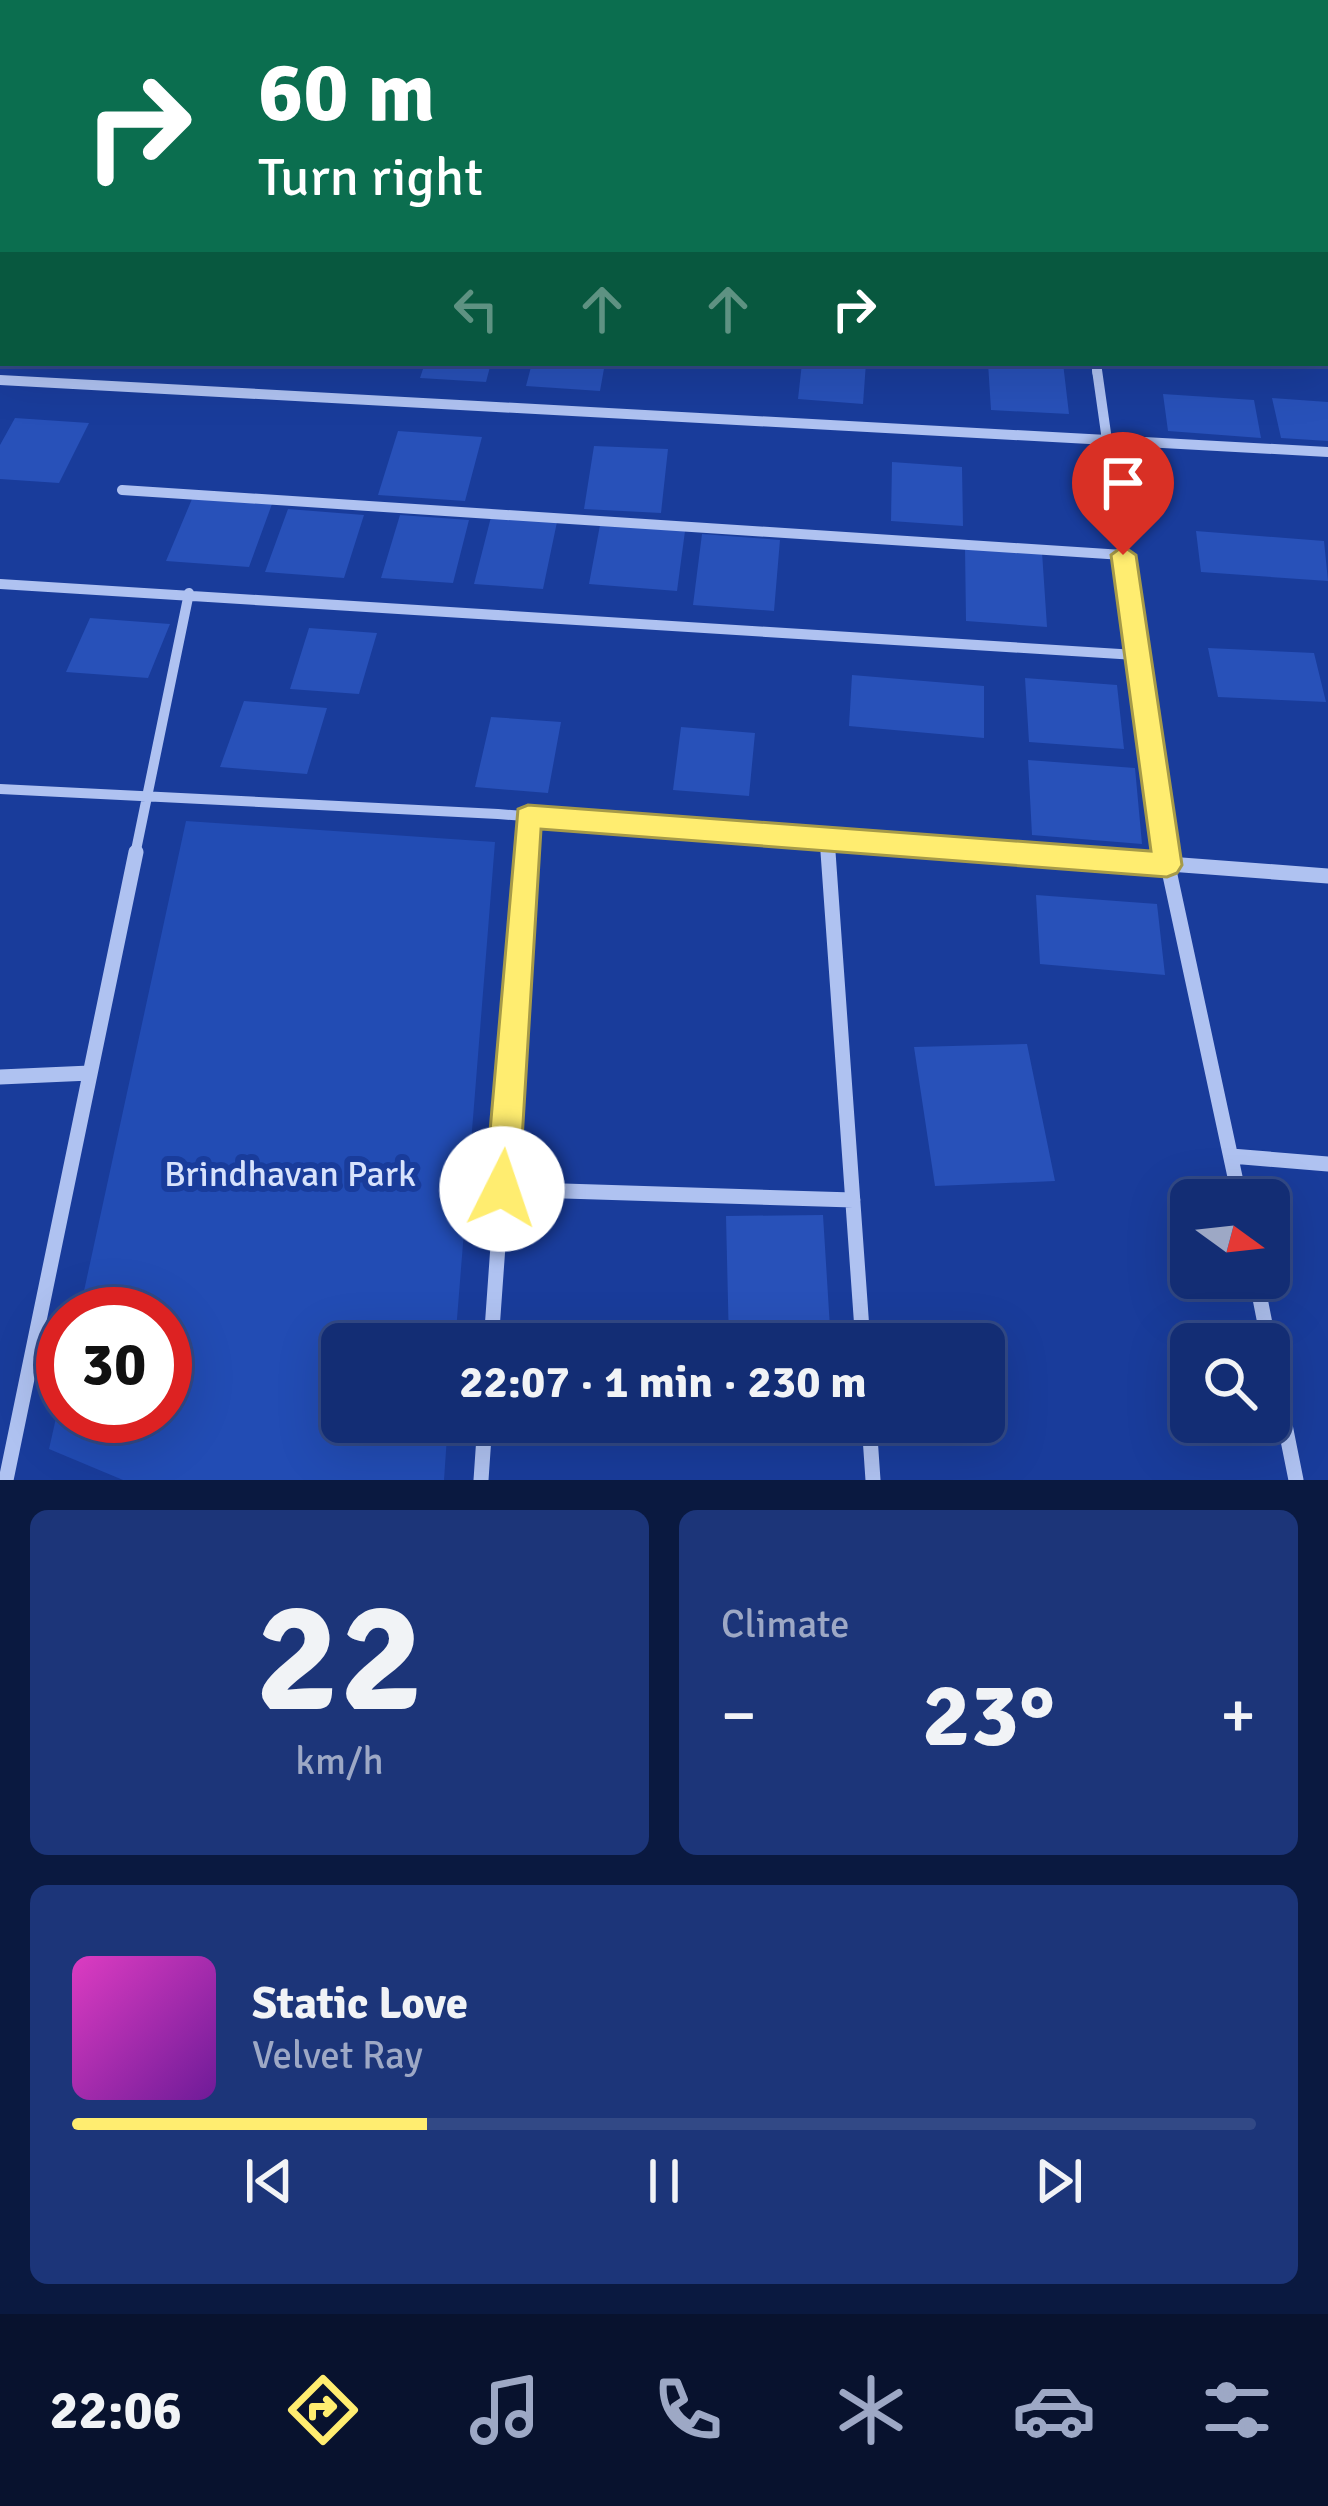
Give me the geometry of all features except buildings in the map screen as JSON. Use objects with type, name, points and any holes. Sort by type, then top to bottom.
[{"type":"street","points":[[1096,366],[1167,865],[1236,1179]]},
{"type":"street","points":[[0,380],[1328,452]]},
{"type":"street","points":[[122,490],[1123,555]]},
{"type":"street","points":[[0,584],[1136,655]]},
{"type":"street","points":[[5,1480],[189,593]]},
{"type":"street","points":[[0,789],[827,836],[1328,877]]},
{"type":"street","points":[[492,1323],[528,817]]},
{"type":"street","points":[[827,836],[862,1323]]},
{"type":"street","points":[[0,1077],[90,1073]]},
{"type":"street","points":[[1231,1156],[1328,1164]]},
{"type":"street","points":[[502,1189],[853,1200]]},
{"type":"street","points":[[481,1480],[484,1443]]},
{"type":"street","points":[[870,1443],[873,1480]]},
{"type":"street","points":[[1289,1443],[1296,1480]]},
{"type":"green space","name":"Brindhavan Park","points":[[186,821],[495,842],[457,1323],[321,1323],[321,1443],[447,1443],[444,1480],[123,1480],[49,1449],[50,1443],[192,1443],[192,1287],[85,1287]]},
{"type":"route","points":[[502,1189],[528,817],[1167,865],[1123,555]]}]
